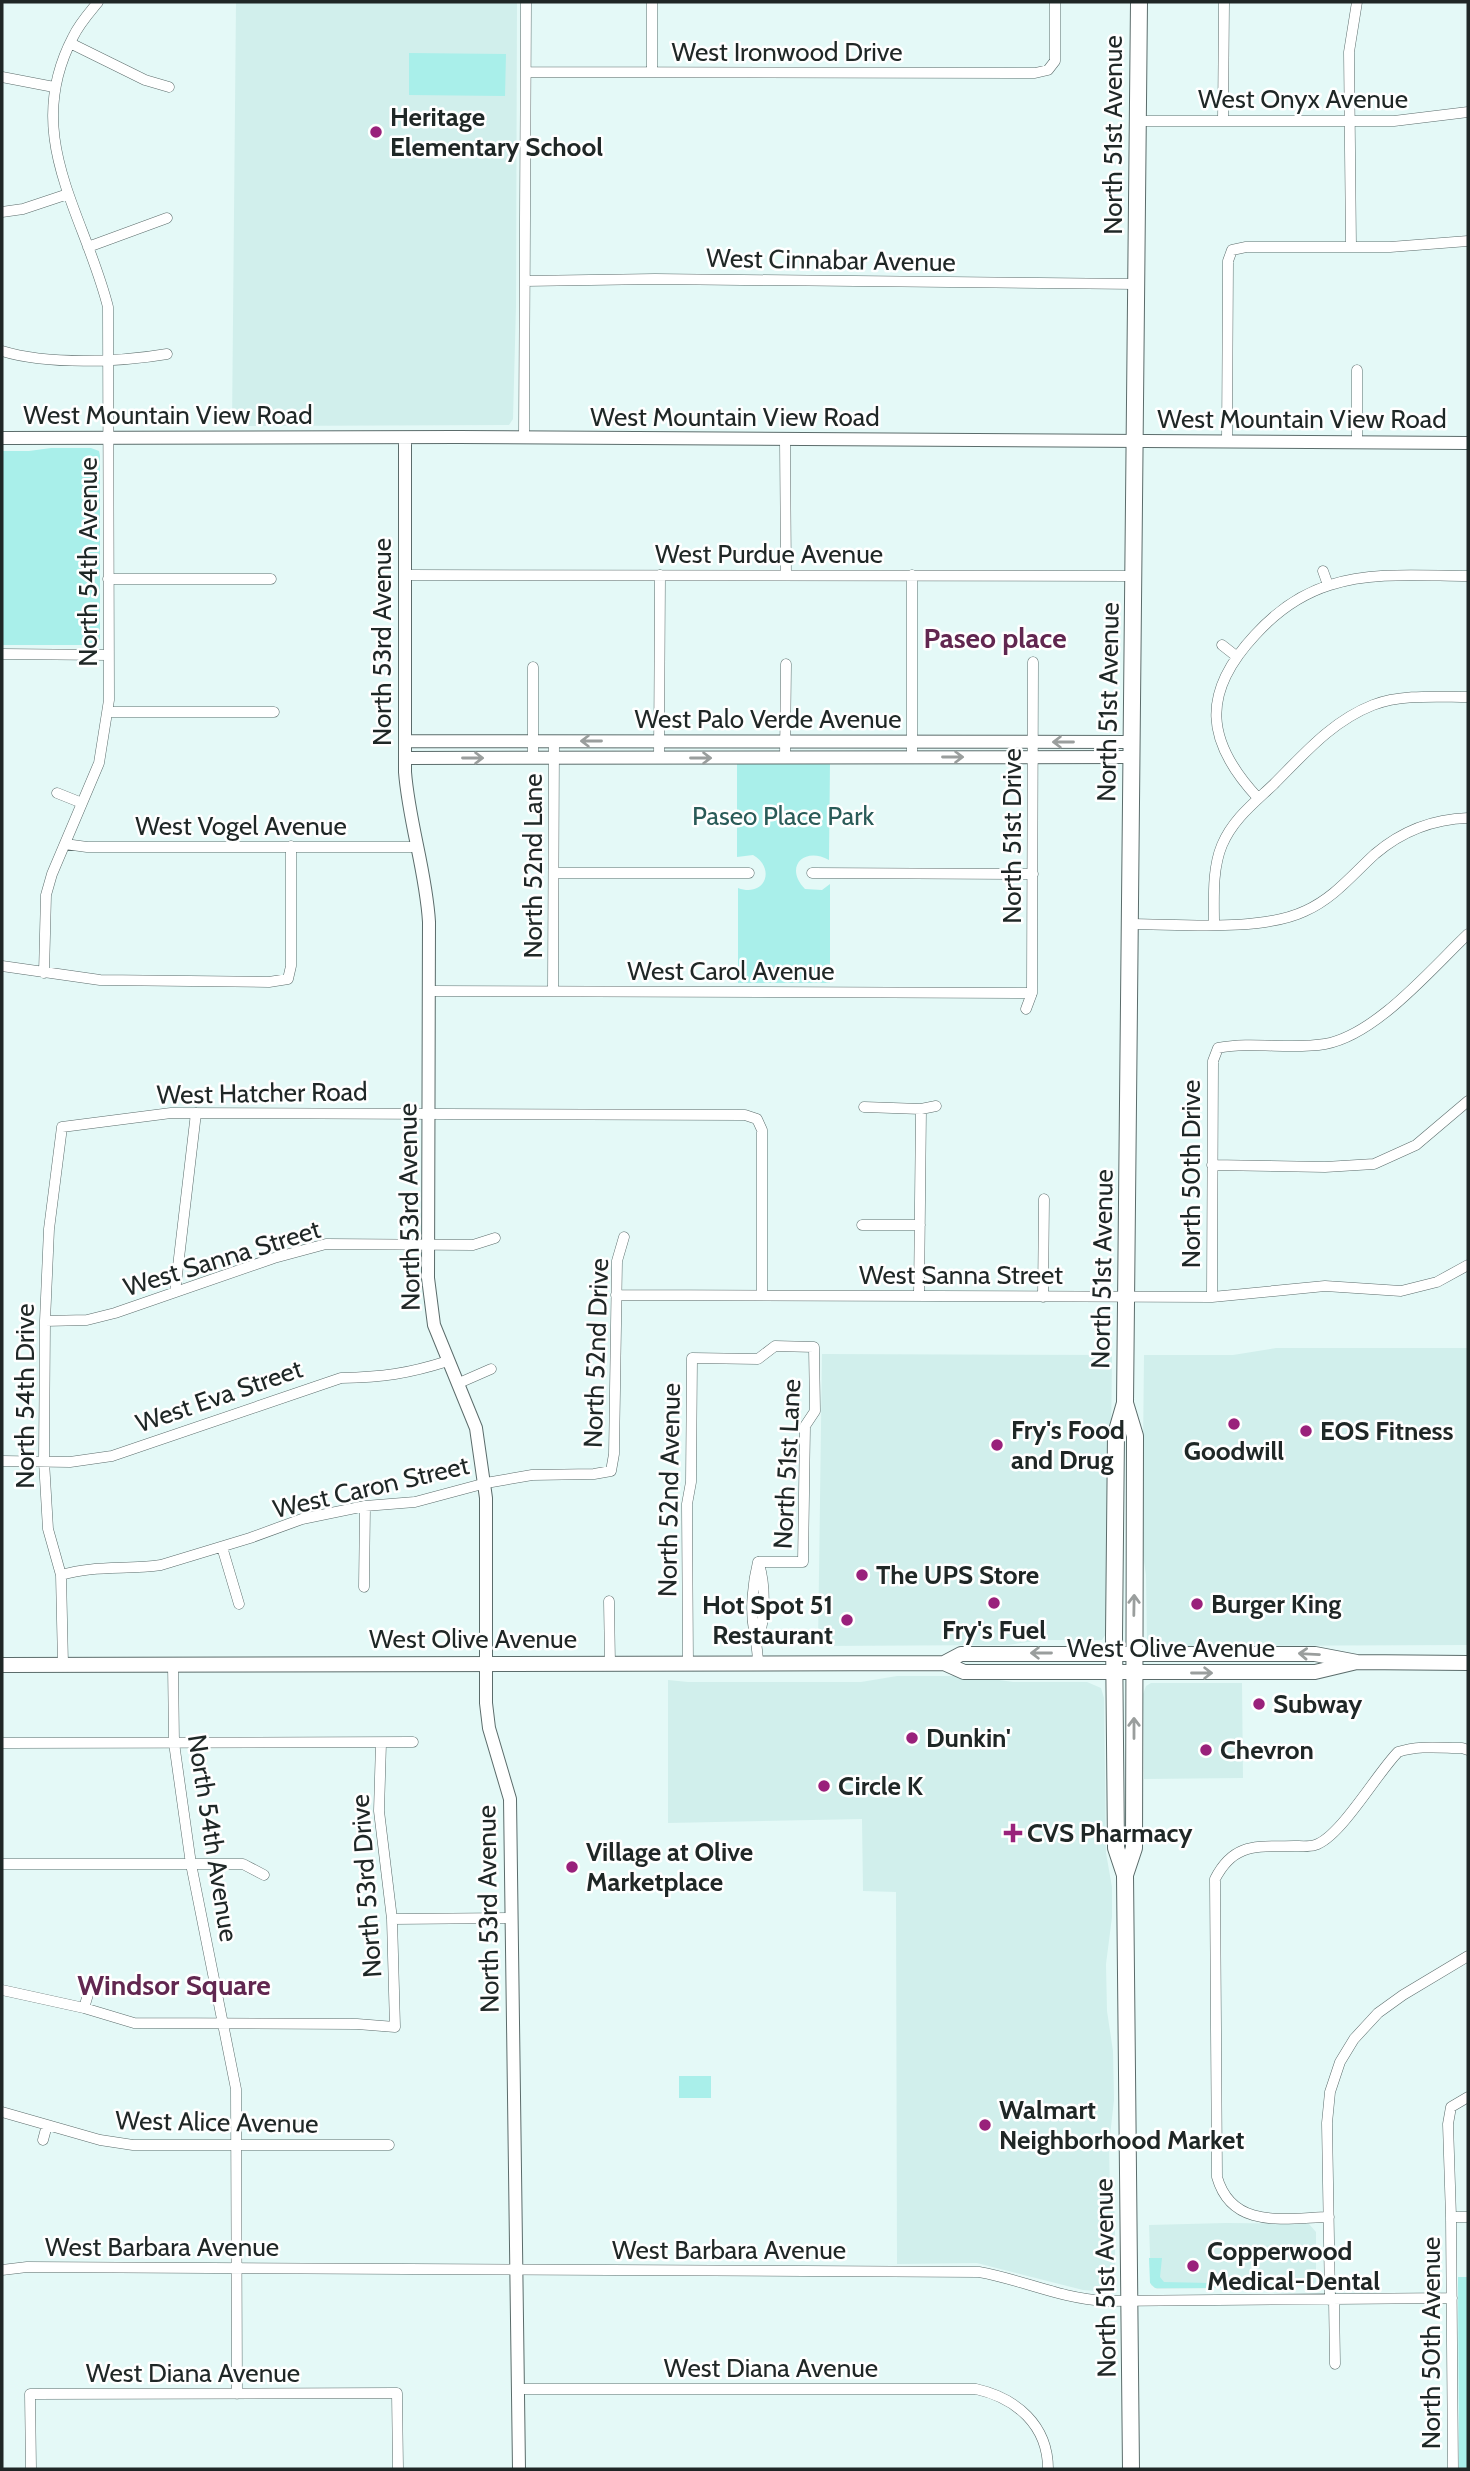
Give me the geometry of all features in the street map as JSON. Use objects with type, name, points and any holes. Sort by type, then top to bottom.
[{"type":"main road","name":"North 51st Avenue","points":[[1132,2469],[1125,1875],[1116,1849],[1114,1653],[1116,1434],[1125,1403],[1139,2]]},
{"type":"main road","name":"North 51st Avenue","points":[[1125,1403],[1135,1436],[1134,1849],[1125,1875]]},
{"type":"main road","name":"West Olive Avenue","points":[[944,1663],[961,1654],[1114,1653],[1315,1654],[1357,1662],[1468,1663]]},
{"type":"main road","name":"West Olive Avenue","points":[[2,1665],[944,1663],[964,1672],[1133,1673],[1315,1672],[1357,1662]]},
{"type":"street","name":"North 54th Avenue","points":[[44,973],[46,895],[99,763],[108,712],[108,307],[68,194],[54,145],[51,118],[54,88],[70,43],[98,2]]},
{"type":"street","points":[[524,438],[526,2]]},
{"type":"street","points":[[652,2],[652,72]]},
{"type":"street","name":"West Ironwood Drive","points":[[526,72],[1035,73],[1048,70],[1055,61],[1055,2]]},
{"type":"street","points":[[1223,121],[1224,2]]},
{"type":"street","points":[[1351,247],[1349,52],[1357,2]]},
{"type":"street","points":[[70,43],[145,79],[169,87]]},
{"type":"street","points":[[2,77],[54,88]]},
{"type":"street","name":"West Onyx Avenue","points":[[1138,121],[1394,121],[1468,112]]},
{"type":"street","points":[[2,212],[23,209],[68,194]]},
{"type":"street","points":[[88,247],[167,218]]},
{"type":"street","points":[[1227,441],[1228,261],[1232,250],[1246,247],[1422,246],[1468,241]]},
{"type":"street","name":"West Cinnabar Avenue","points":[[525,281],[655,279],[1136,284]]},
{"type":"street","points":[[2,351],[44,360],[145,358],[167,354]]},
{"type":"street","points":[[1357,370],[1357,441]]},
{"type":"street","name":"West Mountain View Road","points":[[2,438],[1468,443]]},
{"type":"street","name":"North 53rd Avenue","points":[[405,438],[405,758],[407,798],[427,894],[427,1245],[430,1300],[434,1325],[476,1428],[486,1483],[486,1703],[489,1727],[510,1799],[519,2469]]},
{"type":"street","points":[[785,440],[786,575]]},
{"type":"street","points":[[1323,571],[1328,585]]},
{"type":"street","name":"West Purdue Avenue","points":[[405,575],[1133,576]]},
{"type":"street","points":[[659,758],[660,575]]},
{"type":"street","points":[[912,575],[912,757]]},
{"type":"street","points":[[1258,798],[1232,767],[1221,745],[1217,726],[1218,696],[1236,656],[1265,625],[1289,605],[1328,585],[1371,577],[1468,576]]},
{"type":"street","points":[[108,579],[271,579]]},
{"type":"street","points":[[1222,645],[1236,656]]},
{"type":"street","points":[[2,654],[108,654]]},
{"type":"street","name":"North 51st Drive","points":[[1026,1009],[1032,993],[1033,663]]},
{"type":"street","points":[[785,758],[786,664]]},
{"type":"street","name":"North 52nd Lane","points":[[533,667],[533,758]]},
{"type":"street","points":[[1214,924],[1214,879],[1222,845],[1237,820],[1302,755],[1337,724],[1374,705],[1407,698],[1468,697]]},
{"type":"street","points":[[108,712],[274,712]]},
{"type":"street","name":"West Palo Verde Avenue","points":[[405,741],[1033,742],[1132,750]]},
{"type":"street","name":"North 52nd Lane","points":[[553,991],[554,741]]},
{"type":"street","name":"West Palo Verde Avenue","points":[[405,758],[1033,757],[1132,750]]},
{"type":"street","points":[[57,793],[82,803]]},
{"type":"street","points":[[1130,923],[1270,922],[1305,911],[1338,891],[1391,841],[1431,823],[1468,818]]},
{"type":"street","name":"West Vogel Avenue","points":[[65,845],[417,846]]},
{"type":"street","points":[[2,967],[122,981],[269,982],[288,979],[291,966],[291,846]]},
{"type":"street","points":[[554,873],[749,873]]},
{"type":"street","points":[[813,873],[1032,874]]},
{"type":"street","name":"North 50th Drive","points":[[1212,1297],[1213,1061],[1218,1048],[1232,1045],[1327,1044],[1357,1032],[1393,1005],[1468,934]]},
{"type":"street","name":"West Carol Avenue","points":[[429,991],[1032,993]]},
{"type":"street","points":[[1212,1165],[1325,1167],[1374,1164],[1416,1145],[1468,1101]]},
{"type":"street","points":[[864,1107],[921,1109],[936,1106]]},
{"type":"street","points":[[919,1295],[921,1109]]},
{"type":"street","points":[[175,1292],[196,1113]]},
{"type":"street","name":"West Hatcher Road","points":[[62,1127],[136,1116],[196,1113],[745,1115],[757,1119],[762,1130],[762,1294]]},
{"type":"street","name":"North 54th Drive","points":[[62,1127],[49,1229],[44,1461],[48,1529],[61,1575],[63,1664]]},
{"type":"street","points":[[1043,1297],[1044,1199]]},
{"type":"street","points":[[862,1225],[920,1225]]},
{"type":"street","name":"North 52nd Drive","points":[[611,1471],[614,1454],[617,1261],[625,1237]]},
{"type":"street","name":"West Sanna Street","points":[[45,1321],[96,1318],[306,1248],[326,1244],[473,1245],[495,1238]]},
{"type":"street","name":"West Sanna Street","points":[[616,1295],[1212,1297],[1325,1286],[1401,1291],[1437,1282],[1468,1265]]},
{"type":"street","name":"North 52nd Avenue","points":[[688,1664],[687,1515],[691,1482],[692,1358],[758,1359],[775,1346],[814,1347]]},
{"type":"street","name":"North 51st Lane","points":[[758,1664],[758,1643],[753,1628],[754,1576],[758,1562],[803,1562],[805,1426],[815,1411],[814,1347]]},
{"type":"street","name":"West Eva Street","points":[[2,1461],[84,1461],[112,1456],[341,1378],[410,1373],[448,1361]]},
{"type":"street","points":[[458,1382],[491,1369]]},
{"type":"street","name":"West Caron Street","points":[[61,1575],[101,1567],[161,1565],[222,1547],[302,1518],[415,1502],[486,1483],[532,1475],[594,1474],[611,1471]]},
{"type":"street","points":[[364,1587],[365,1507]]},
{"type":"street","points":[[222,1547],[239,1604]]},
{"type":"street","points":[[609,1601],[610,1664]]},
{"type":"street","name":"North 54th Avenue","points":[[173,1664],[174,1744],[191,1864],[236,2089],[237,2394]]},
{"type":"street","points":[[2,1743],[413,1742]]},
{"type":"street","name":"North 53rd Drive","points":[[224,2024],[357,2024],[395,2027],[392,1919],[379,1811],[381,1743]]},
{"type":"street","points":[[1329,2217],[1255,2217],[1229,2202],[1221,2192],[1217,2177],[1215,1879],[1223,1863],[1236,1852],[1251,1847],[1314,1846],[1325,1840],[1398,1752],[1410,1748],[1468,1750]]},
{"type":"street","points":[[2,1864],[243,1864],[264,1875]]},
{"type":"street","points":[[392,1919],[512,1918]]},
{"type":"street","points":[[1335,2364],[1327,2123],[1331,2092],[1340,2062],[1354,2039],[1378,2013],[1468,1956]]},
{"type":"street","points":[[2,1990],[84,2008],[134,2023],[224,2024]]},
{"type":"street","points":[[84,2008],[89,1992]]},
{"type":"street","name":"North 50th Avenue","points":[[1452,2469],[1448,2124],[1451,2107],[1468,2096]]},
{"type":"street","name":"West Alice Avenue","points":[[2,2112],[100,2140],[133,2145],[389,2145]]},
{"type":"street","points":[[43,2140],[47,2125]]},
{"type":"street","points":[[1451,2217],[1468,2217]]},
{"type":"street","name":"West Barbara Avenue","points":[[2,2270],[27,2267],[979,2272],[1078,2299],[1130,2302],[1452,2298]]},
{"type":"street","name":"West Diana Avenue","points":[[519,2389],[976,2389],[1001,2396],[1027,2414],[1045,2446],[1048,2469]]},
{"type":"street","name":"West Diana Avenue","points":[[31,2469],[30,2394],[397,2393],[398,2469]]},
{"type":"shaded area","name":"Heritage Elementary School","points":[[236,2],[517,2],[516,306],[513,419],[509,425],[232,426]]},
{"type":"shaded area","points":[[1276,1348],[1468,1348],[1468,1645],[1157,1646],[1147,1643],[1146,1575],[1142,1548],[1144,1355],[1233,1355]]},
{"type":"shaded area","points":[[822,1354],[1112,1355],[1109,1629],[1102,1640],[1041,1640],[1008,1645],[818,1646]]},
{"type":"shaded area","points":[[897,1676],[972,1676],[1013,1682],[1087,1682],[1101,1688],[1104,1698],[1106,1853],[1112,1887],[1112,1917],[1106,1964],[1114,2100],[1109,2145],[1110,2195],[1115,2214],[1115,2281],[1110,2292],[1083,2290],[977,2263],[897,2264],[896,1892],[863,1891],[862,1819],[668,1823],[668,1680],[861,1682]]},
{"type":"shaded area","points":[[1151,1683],[1242,1683],[1243,1778],[1144,1779],[1143,1694],[1146,1686]]},
{"type":"shaded area","name":"Copperwood Medical-Dental","points":[[1309,2224],[1316,2232],[1316,2282],[1310,2286],[1233,2285],[1230,2288],[1157,2289],[1151,2285],[1149,2225]]},
{"type":"green space","points":[[409,53],[506,54],[505,96],[409,95]]},
{"type":"green space","points":[[91,448],[99,451],[100,639],[96,645],[2,645],[2,451]]},
{"type":"green space","name":"Paseo Place Park","points":[[737,762],[830,762],[829,860],[820,856],[804,857],[799,861],[796,874],[805,889],[822,890],[830,884],[830,983],[738,983],[738,888],[755,889],[760,886],[766,874],[760,861],[753,855],[737,857]]},
{"type":"green space","points":[[679,2076],[711,2076],[711,2098],[679,2098]]},
{"type":"green space","points":[[1149,2258],[1162,2258],[1160,2277],[1164,2282],[1210,2283],[1220,2280],[1224,2285],[1222,2288],[1155,2288],[1150,2283]]},
{"type":"green space","points":[[1458,2277],[1468,2277],[1468,2469],[1459,2469]]},
{"type":"place","name":"Heritage Elementary School","points":[[376,132]]},
{"type":"place","name":"Goodwill","points":[[1234,1424]]},
{"type":"place","name":"EOS Fitness","points":[[1306,1431]]},
{"type":"place","name":"Fry's Food and Drug","points":[[997,1445]]},
{"type":"place","name":"The UPS Store","points":[[862,1575]]},
{"type":"place","name":"Fry's Fuel","points":[[994,1603]]},
{"type":"place","name":"Burger King","points":[[1197,1604]]},
{"type":"place","name":"Hot Spot 51 Restaurant","points":[[847,1620]]},
{"type":"place","name":"Subway","points":[[1259,1704]]},
{"type":"place","name":"Dunkin'","points":[[912,1738]]},
{"type":"place","name":"Chevron","points":[[1206,1750]]},
{"type":"place","name":"Circle K","points":[[824,1786]]},
{"type":"place","name":"CVS Pharmacy","points":[[1013,1833]]},
{"type":"place","name":"Village at Olive Marketplace","points":[[572,1867]]},
{"type":"place","name":"Walmart Neighborhood Market","points":[[985,2125]]},
{"type":"place","name":"Copperwood Medical-Dental","points":[[1193,2266]]},
{"type":"district","name":"Paseo place","points":[[995,638]]},
{"type":"district","name":"Windsor Square","points":[[174,1985]]}]
